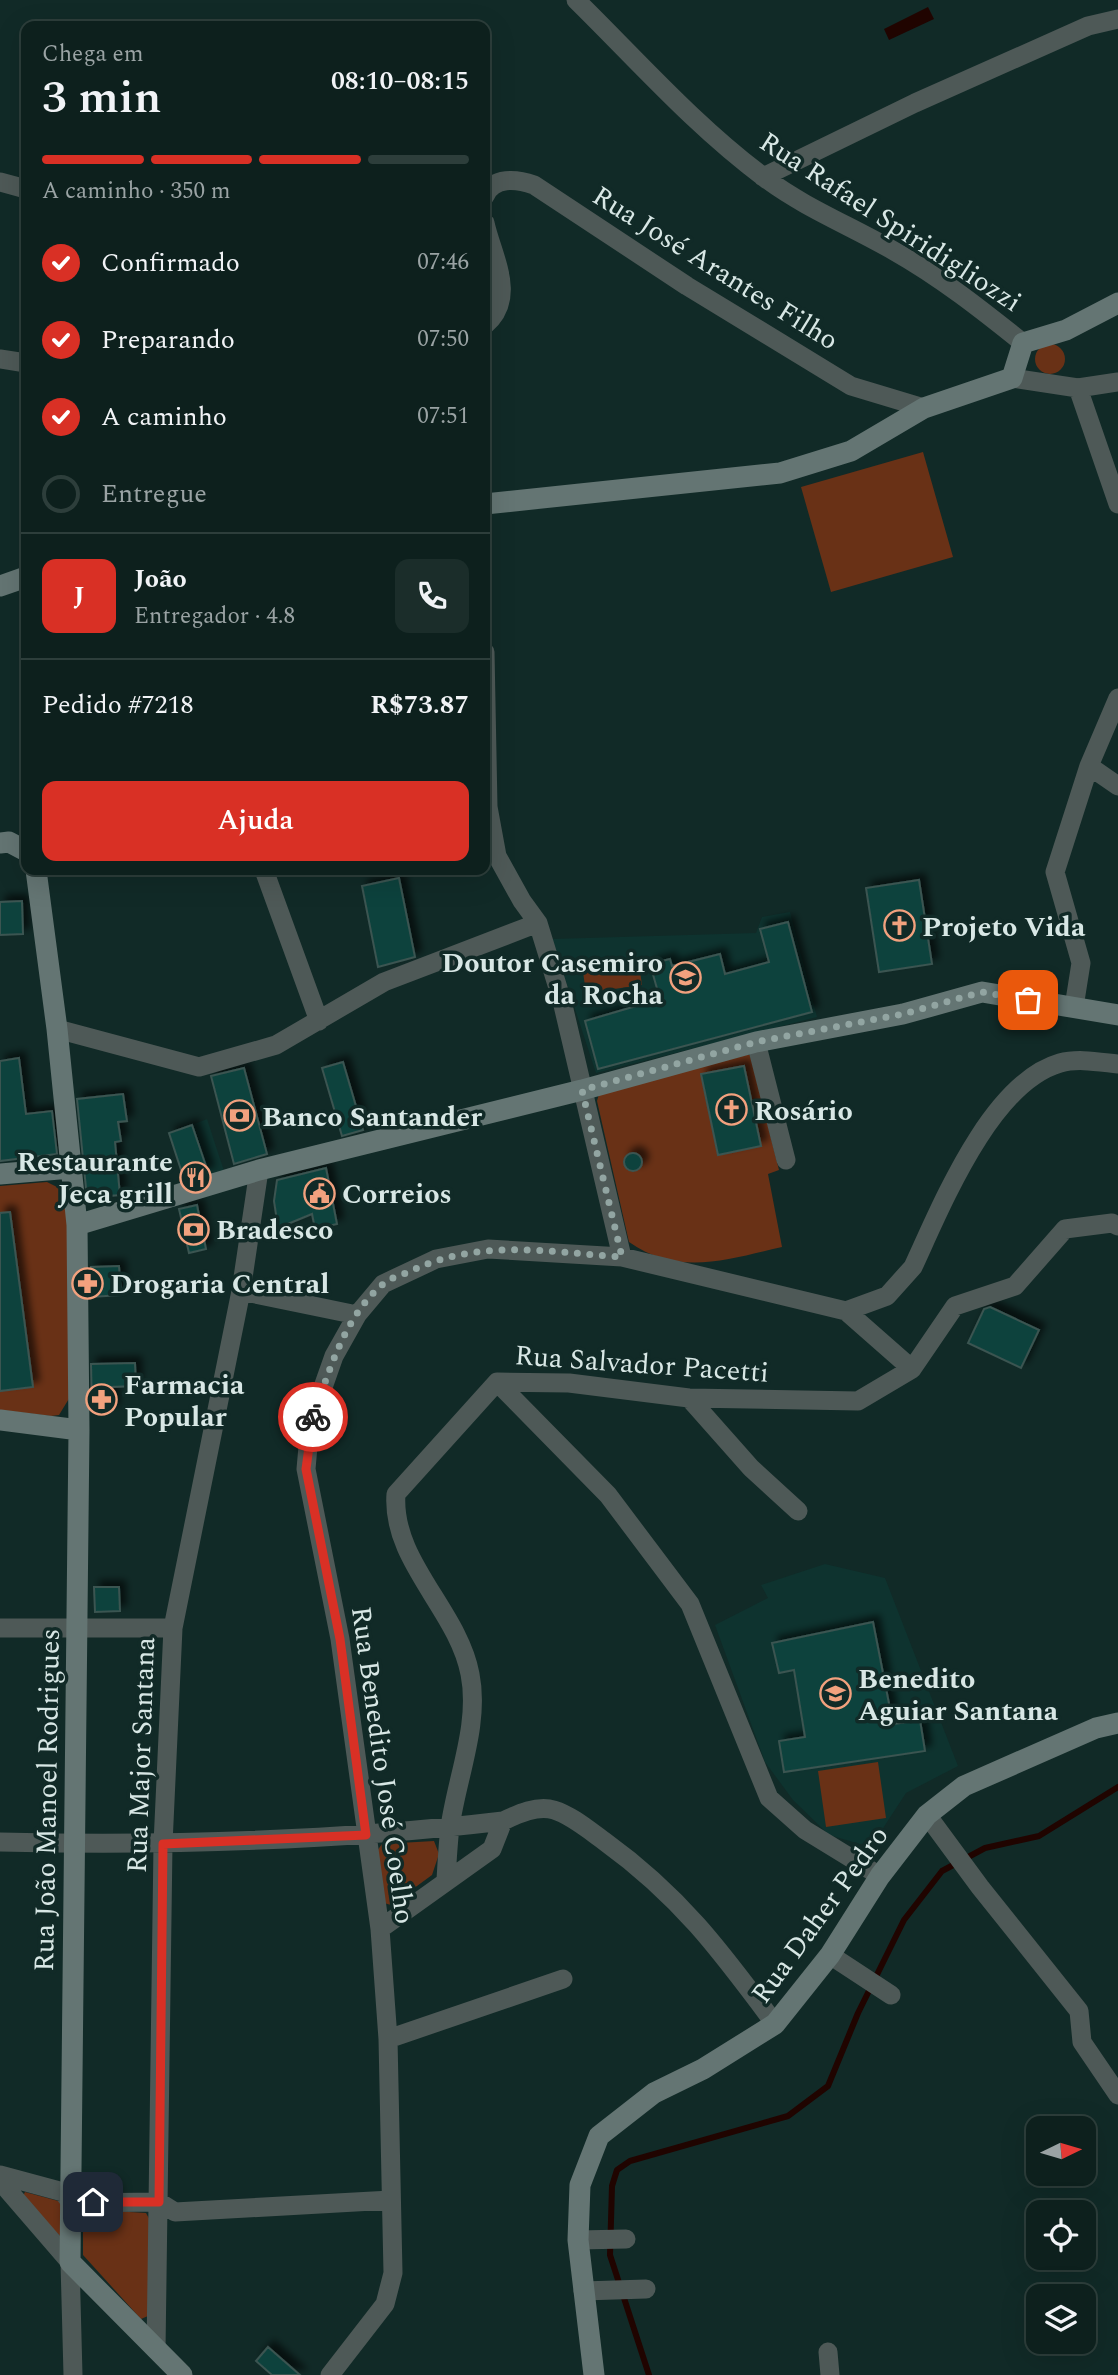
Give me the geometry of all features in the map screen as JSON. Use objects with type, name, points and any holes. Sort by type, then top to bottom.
[{"type":"street","name":"Rua Rafael Spiridigliozzi","points":[[576,0],[692,115],[763,177],[804,204],[905,257],[955,290],[1023,343]]},
{"type":"street","points":[[763,177],[928,97],[1088,26],[1118,19]]},
{"type":"street","name":"Rua José Arantes Filho","points":[[490,188],[505,181],[534,185],[687,285],[851,386],[924,408]]},
{"type":"street","points":[[0,182],[21,188]]},
{"type":"street","points":[[490,237],[500,266],[501,281],[498,305],[490,320]]},
{"type":"street","points":[[1012,379],[1023,343],[1066,330],[1118,303]]},
{"type":"street","points":[[0,359],[21,362]]},
{"type":"street","points":[[490,503],[780,473],[851,451],[924,408],[1012,379],[1079,388],[1118,382]]},
{"type":"street","points":[[1079,388],[1118,503]]},
{"type":"street","points":[[0,586],[21,579]]},
{"type":"street","points":[[1074,1007],[1081,963],[1055,872],[1090,766],[1118,698]]},
{"type":"street","points":[[1090,766],[1118,786]]},
{"type":"street","points":[[490,818],[497,856],[522,901],[538,923],[562,1001],[622,1257]]},
{"type":"street","points":[[0,843],[9,842],[21,848]]},
{"type":"street","name":"Rua João Manoel Rodrigues","points":[[37,875],[57,1028],[77,1225],[79,1430],[70,2262],[73,2375]]},
{"type":"street","points":[[266,875],[319,1021]]},
{"type":"street","points":[[57,1028],[200,1067],[276,1045],[384,982],[538,923]]},
{"type":"street","points":[[77,1225],[259,1170],[582,1090],[756,1042],[903,1014],[982,992],[1118,1015]]},
{"type":"street","points":[[756,1042],[786,1160]]},
{"type":"street","points":[[1118,1064],[1079,1060],[1060,1063],[1026,1083],[1008,1100],[965,1156],[912,1267],[902,1282],[887,1296],[846,1311],[912,1369],[955,1306],[1015,1286],[1065,1229],[1112,1223],[1118,1226]]},
{"type":"street","points":[[0,1174],[71,1168]]},
{"type":"street","name":"Rua Major Santana","points":[[156,2350],[163,1844],[173,1628],[241,1291],[259,1170]]},
{"type":"street","name":"Rua Benedito José Coelho","points":[[330,2375],[374,2320],[388,2296],[393,2273],[388,2039],[380,1929],[340,1639],[306,1469],[310,1424],[334,1356],[357,1315],[383,1284],[436,1259],[488,1249],[622,1257],[846,1311]]},
{"type":"street","points":[[241,1291],[357,1315]]},
{"type":"street","name":"Rua Salvador Pacetti","points":[[446,1880],[450,1827],[472,1715],[470,1673],[462,1646],[421,1574],[394,1518],[396,1494],[497,1382],[569,1383],[689,1398],[858,1401],[912,1369]]},
{"type":"street","points":[[497,1382],[608,1495],[690,1605],[769,1798],[805,1830],[880,1876]]},
{"type":"street","points":[[689,1398],[751,1468],[798,1511]]},
{"type":"street","points":[[0,1420],[79,1430]]},
{"type":"street","points":[[0,1629],[173,1628]]},
{"type":"street","name":"Rua Daher Pedro","points":[[594,2375],[592,2291],[580,2185],[599,2136],[654,2093],[703,2069],[775,2024],[836,1958],[880,1876],[927,1815],[964,1786],[1096,1728],[1118,1723]]},
{"type":"street","points":[[0,1842],[163,1844],[366,1835],[503,1821],[521,1812],[554,1810],[588,1830],[665,1888],[714,1941],[775,2024]]},
{"type":"street","points":[[927,1815],[980,1887],[1079,2011],[1082,2042],[1118,2095]]},
{"type":"street","points":[[380,1929],[492,1849],[503,1821]]},
{"type":"street","points":[[836,1958],[885,1991]]},
{"type":"street","points":[[388,2039],[564,1979]]},
{"type":"street","points":[[1082,2042],[1118,2070]]},
{"type":"street","points":[[0,2175],[63,2192],[71,2203],[159,2202],[175,2213],[391,2200]]},
{"type":"street","points":[[0,2181],[70,2262],[182,2375]]},
{"type":"street","points":[[586,2240],[622,2239]]},
{"type":"street","points":[[592,2291],[639,2289]]},
{"type":"street","points":[[828,2352],[830,2375]]},
{"type":"shaded area","points":[[928,7],[934,19],[889,40],[884,29]]},
{"type":"shaded area","points":[[1050,344],[1061,348],[1065,359],[1061,370],[1050,374],[1039,370],[1035,359],[1039,348]]},
{"type":"shaded area","points":[[923,452],[953,557],[831,592],[801,487]]},
{"type":"shaded area","name":"Doutor Casemiro da Rocha","points":[[790,912],[817,1017],[596,1073],[552,939],[756,933],[762,917]]},
{"type":"shaded area","points":[[638,957],[642,985],[586,993],[582,965]]},
{"type":"shaded area","points":[[750,1055],[779,1170],[768,1174],[782,1247],[704,1262],[666,1259],[648,1253],[629,1242],[597,1101],[599,1094]]},
{"type":"shaded area","points":[[207,1119],[225,1174],[210,1178],[192,1125]]},
{"type":"shaded area","points":[[47,1182],[63,1190],[67,1203],[70,1397],[59,1415],[51,1416],[0,1410],[0,1186]]},
{"type":"shaded area","name":"Benedito Aguiar Santana","points":[[825,1564],[885,1578],[958,1766],[906,1793],[874,1842],[860,1844],[829,1835],[793,1800],[765,1762],[715,1625],[768,1598],[761,1585]]},
{"type":"shaded area","points":[[878,1762],[886,1818],[826,1827],[818,1771]]},
{"type":"shaded area","points":[[434,1841],[439,1854],[432,1875],[391,1905],[384,1903],[377,1851],[382,1844]]},
{"type":"shaded area","points":[[25,2192],[62,2202],[64,2240],[22,2198]]},
{"type":"shaded area","points":[[97,2210],[146,2213],[152,2224],[148,2316],[141,2319],[83,2255],[83,2222]]},
{"type":"building","points":[[399,878],[415,957],[378,967],[362,886]]},
{"type":"building","name":"Projeto Vida","points":[[919,880],[932,964],[879,972],[866,888]]},
{"type":"building","points":[[22,901],[23,934],[0,935],[0,902]]},
{"type":"building","points":[[788,922],[812,1012],[598,1069],[585,1021],[660,999],[650,964],[670,959],[672,966],[720,954],[725,974],[769,962],[760,929]]},
{"type":"building","points":[[19,1058],[26,1114],[52,1111],[57,1154],[0,1161],[0,1061]]},
{"type":"building","points":[[343,1062],[363,1130],[342,1136],[322,1068]]},
{"type":"building","name":"Rosário","points":[[744,1066],[761,1146],[718,1155],[701,1074]]},
{"type":"building","name":"Banco Santander","points":[[244,1068],[267,1154],[234,1164],[211,1076]]},
{"type":"building","points":[[123,1094],[127,1121],[118,1122],[121,1141],[115,1142],[120,1195],[87,1198],[77,1099]]},
{"type":"building","points":[[192,1125],[208,1172],[184,1179],[169,1133]]},
{"type":"building","points":[[633,1153],[639,1156],[642,1162],[639,1168],[633,1171],[627,1168],[624,1162],[627,1156]]},
{"type":"building","points":[[326,1168],[337,1224],[315,1229],[312,1214],[278,1228],[274,1201],[277,1180]]},
{"type":"building","name":"Bradesco","points":[[197,1205],[206,1249],[189,1253],[179,1209]]},
{"type":"building","points":[[10,1212],[33,1387],[0,1391],[0,1213]]},
{"type":"building","points":[[119,1266],[121,1295],[91,1297],[91,1267]]},
{"type":"building","points":[[990,1307],[1039,1330],[1021,1368],[968,1343],[984,1309]]},
{"type":"building","points":[[135,1363],[136,1386],[112,1387],[113,1410],[92,1411],[91,1364]]},
{"type":"building","points":[[94,1587],[119,1587],[120,1611],[95,1612]]},
{"type":"building","points":[[873,1622],[893,1724],[920,1720],[925,1751],[784,1772],[779,1741],[805,1737],[794,1670],[779,1673],[772,1643]]},
{"type":"building","points":[[268,2347],[300,2375],[272,2375],[256,2361]]},
{"type":"waterway","points":[[649,2375],[610,2255],[612,2186],[617,2170],[630,2161],[788,2116],[828,2086],[858,2013],[904,1920],[942,1871],[985,1848],[1039,1836],[1118,1787]]},
{"type":"way so far","points":[[313,1417],[334,1356],[357,1315],[383,1284],[436,1259],[488,1249],[622,1257],[582,1090],[756,1042],[903,1014],[982,992],[1028,1000]]},
{"type":"place","name":"Projeto Vida","points":[[899,926]]},
{"type":"place","name":"Doutor Casemiro da Rocha","points":[[686,978]]},
{"type":"place","name":"Rosário","points":[[731,1110]]},
{"type":"place","name":"Banco Santander","points":[[239,1116]]},
{"type":"place","name":"Restaurante Jeca grill","points":[[196,1177]]},
{"type":"place","name":"Correios","points":[[319,1193]]},
{"type":"place","name":"Bradesco","points":[[193,1229]]},
{"type":"place","name":"Drogaria Central","points":[[87,1283]]},
{"type":"place","name":"Farmacia Popular","points":[[101,1400]]},
{"type":"place","name":"Benedito Aguiar Santana","points":[[835,1694]]},
{"type":"route","points":[[93,2202],[159,2202],[163,1844],[366,1835],[340,1639],[306,1469],[313,1417]]}]
